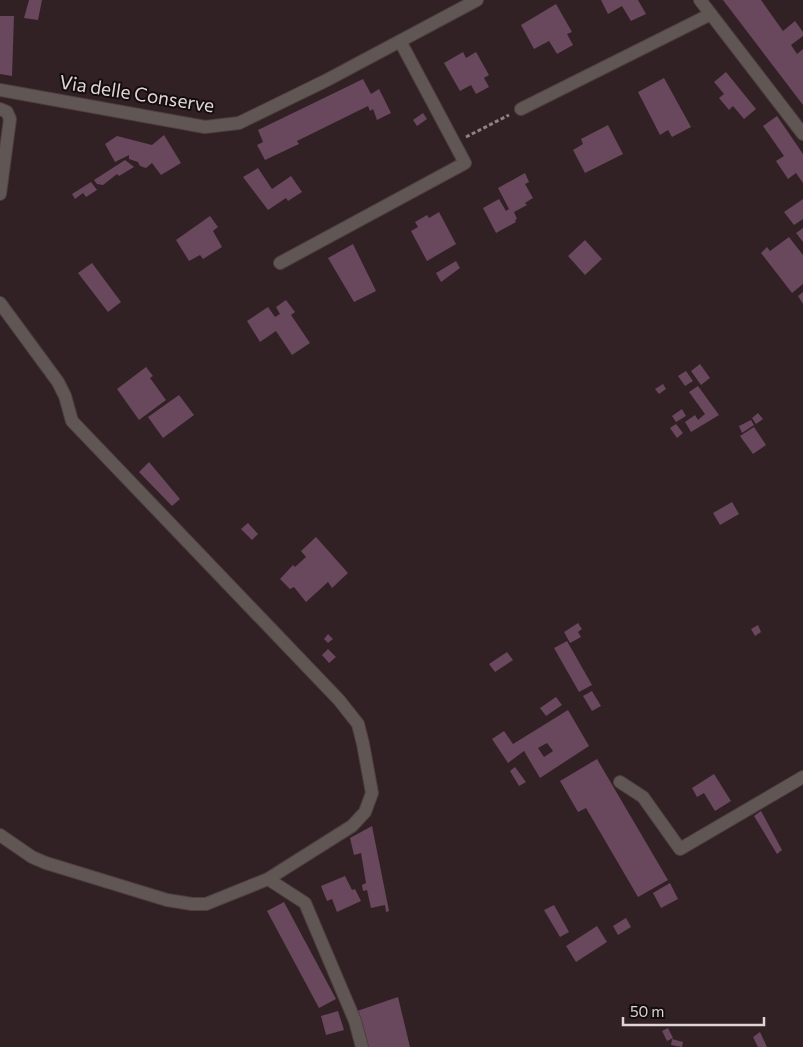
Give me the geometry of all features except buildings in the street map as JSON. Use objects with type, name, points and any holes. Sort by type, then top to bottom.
[{"type":"street","name":"Via delle Conserve","points":[[0,90],[205,127],[239,123],[328,80],[477,0]]},
{"type":"street","points":[[700,0],[803,134]]},
{"type":"street","points":[[521,108],[711,14]]},
{"type":"street","points":[[280,263],[465,163],[456,142],[400,41]]},
{"type":"street","points":[[0,108],[7,112],[10,119],[0,194]]},
{"type":"street","points":[[0,302],[58,382],[65,396],[72,421],[339,700],[358,724],[372,793],[365,812],[352,826],[268,879],[206,904],[167,900],[46,863],[32,857],[0,835]]},
{"type":"street","points":[[620,782],[643,797],[680,849],[803,777]]},
{"type":"street","points":[[268,879],[305,902],[355,1021],[362,1047]]},
{"type":"path","points":[[456,142],[521,108]]}]
